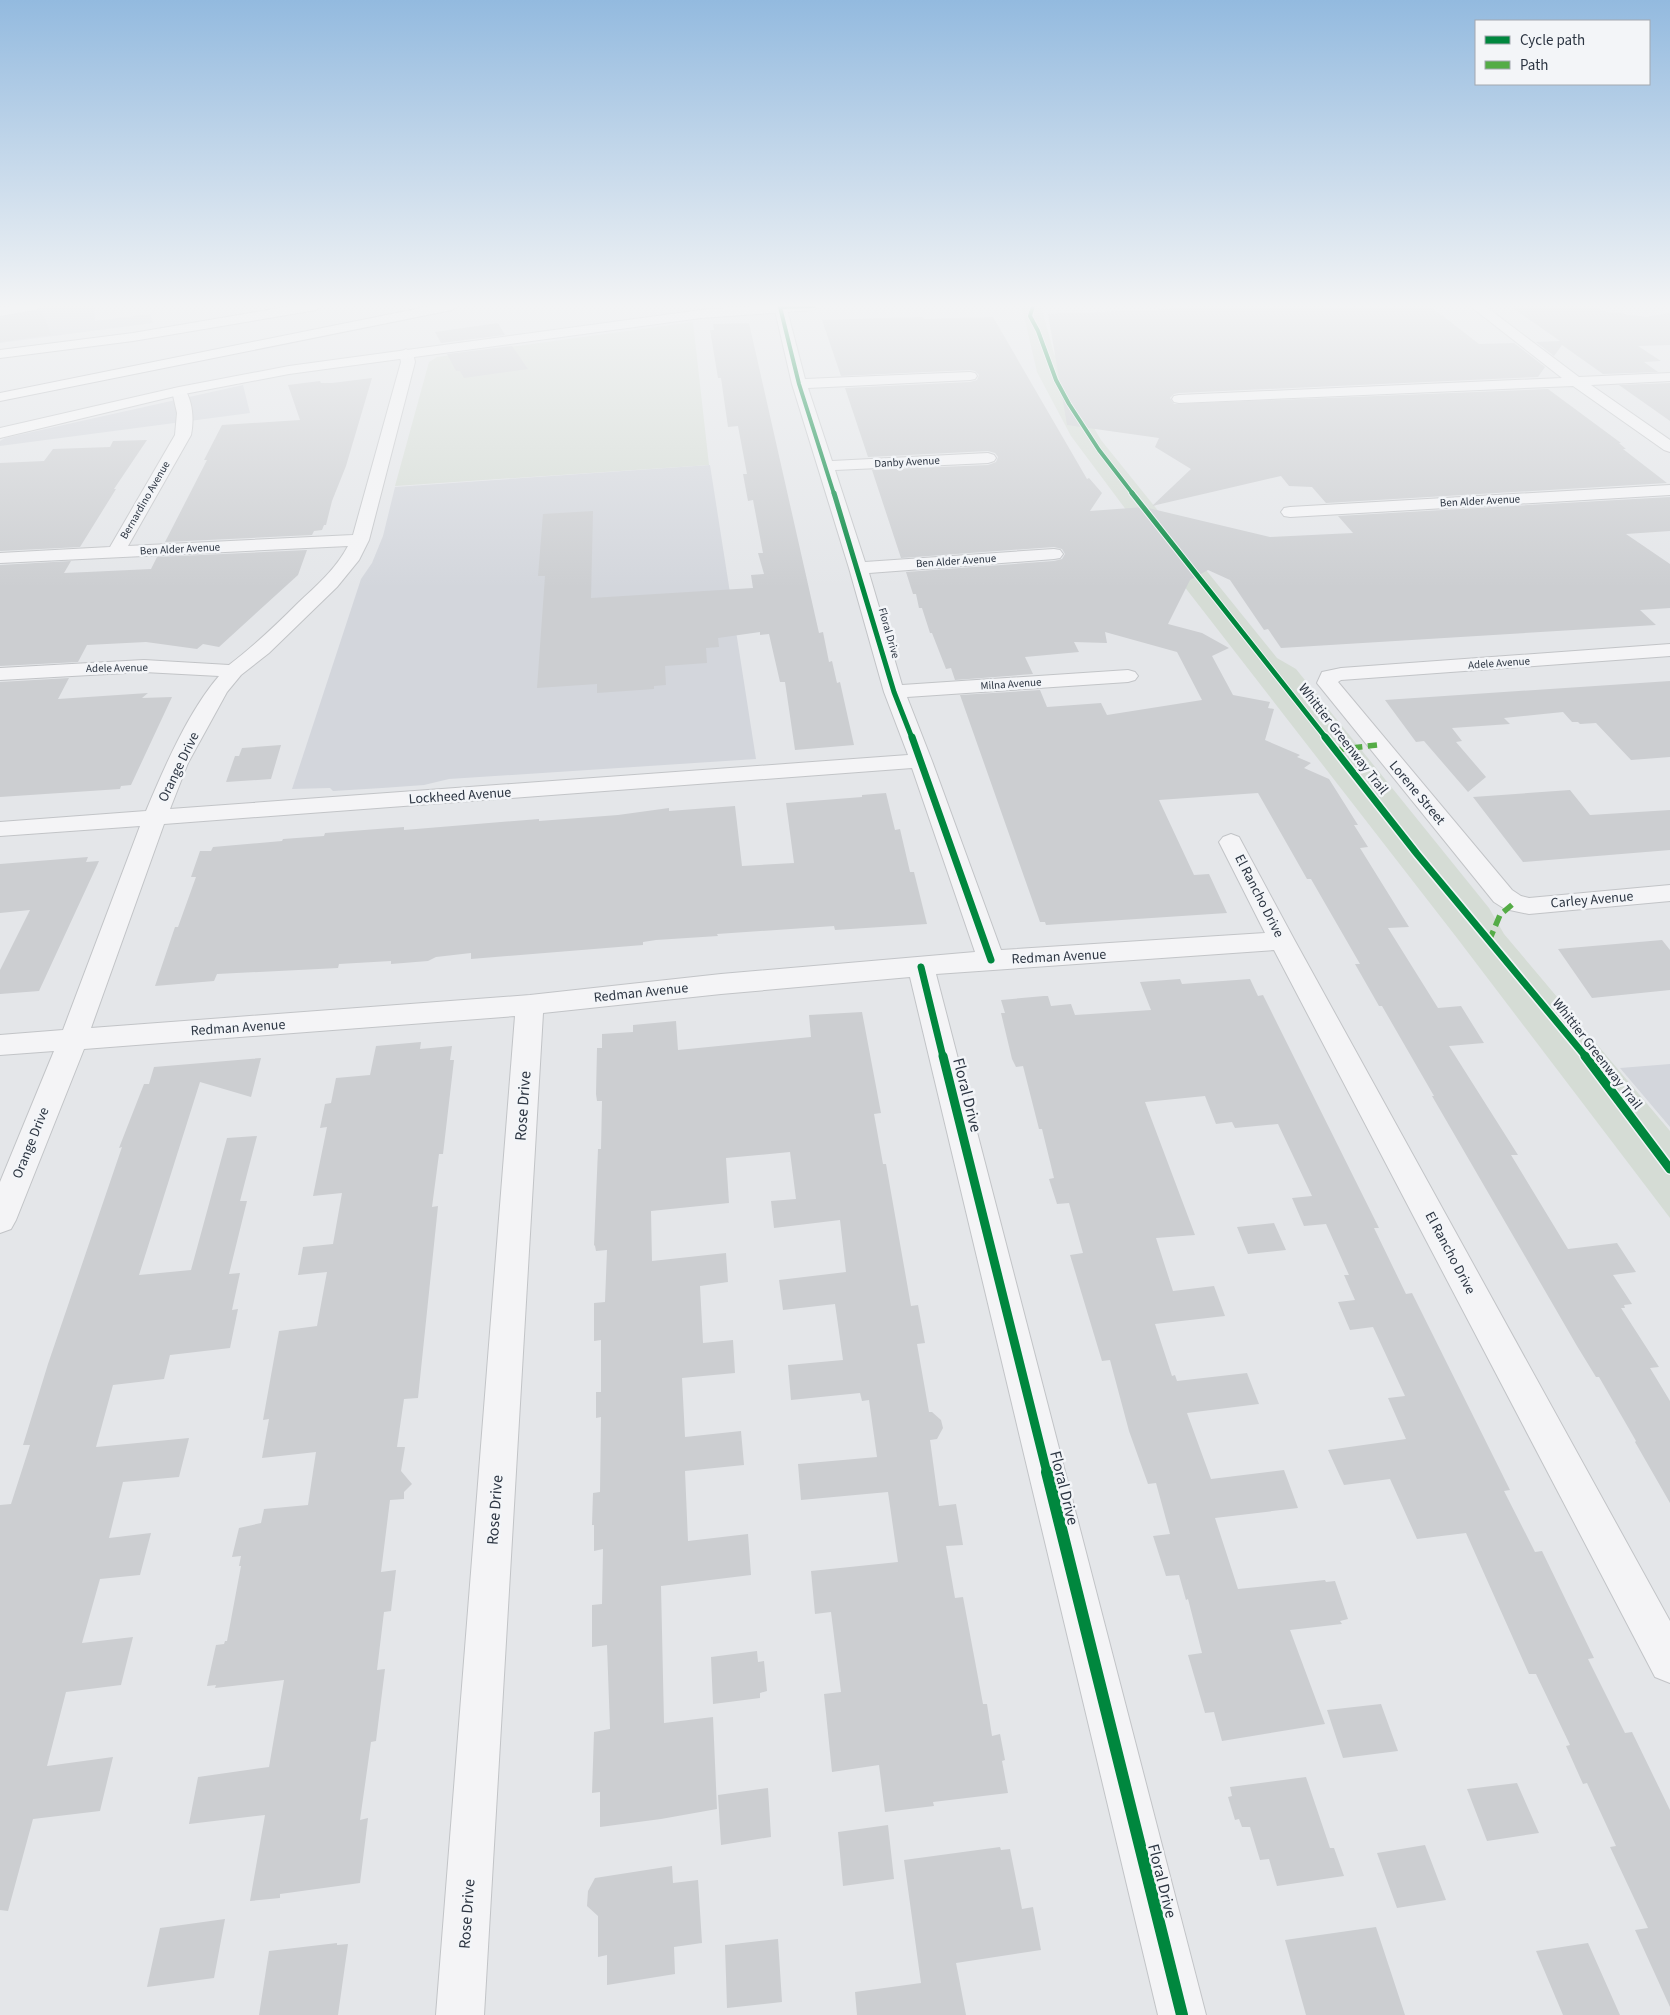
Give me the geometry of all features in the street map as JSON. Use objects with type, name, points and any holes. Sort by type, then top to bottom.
[{"type":"main road","points":[[0,409],[37,400]]},
{"type":"main road","points":[[0,433],[141,400]]},
{"type":"street","name":"Bernardino Avenue","points":[[116,552],[183,435],[186,426],[183,400]]},
{"type":"street","name":"Orange Drive","points":[[0,1220],[73,1040],[154,819],[177,763],[218,690],[234,671],[262,649],[330,583],[350,560],[360,540],[398,400]]},
{"type":"street","name":"Floral Drive","points":[[805,400],[858,568],[894,692],[991,960]]},
{"type":"street","points":[[1603,400],[1670,447]]},
{"type":"street","name":"Danby Avenue","points":[[826,466],[988,458]]},
{"type":"street","name":"Ben Alder Avenue","points":[[1290,512],[1670,490]]},
{"type":"street","name":"Ben Alder Avenue","points":[[0,558],[360,540]]},
{"type":"street","name":"Ben Alder Avenue","points":[[858,568],[1054,554]]},
{"type":"street","name":"Adele Avenue","points":[[1329,676],[1670,650]]},
{"type":"street","name":"Adele Avenue","points":[[0,674],[135,666],[234,671]]},
{"type":"street","name":"Milna Avenue","points":[[894,692],[1128,676]]},
{"type":"street","name":"Lorene Street","points":[[1329,676],[1328,684],[1377,745],[1502,896],[1514,903]]},
{"type":"street","name":"Lockheed Avenue","points":[[0,829],[920,761]]},
{"type":"street","name":"El Rancho Drive","points":[[1231,842],[1282,941],[1670,1662]]},
{"type":"street","name":"Carley Avenue","points":[[1514,903],[1529,906],[1670,893]]},
{"type":"street","name":"Redman Avenue","points":[[0,1045],[530,1005],[721,984],[991,960],[1282,941]]},
{"type":"street","name":"Floral Drive","points":[[921,967],[1182,2015]]},
{"type":"street","name":"Rose Drive","points":[[460,2015],[530,1005]]},
{"type":"shaded area","points":[[175,400],[247,400],[250,413],[0,446],[0,441],[5,438]]},
{"type":"shaded area","points":[[419,400],[702,400],[709,465],[395,486]]},
{"type":"shaded area","points":[[1052,400],[1078,400],[1101,440],[1277,658],[1296,669],[1489,908],[1504,934],[1670,1131],[1670,1218],[1457,938],[1156,550],[1071,436]]},
{"type":"shaded area","points":[[710,465],[756,759],[449,779],[424,785],[382,788],[333,791],[330,788],[292,789],[361,579],[372,563],[383,536],[395,487]]},
{"type":"shaded area","points":[[1670,1064],[1670,1127],[1620,1068]]},
{"type":"building","points":[[293,400],[365,400],[346,466],[332,501],[326,525],[324,525],[322,530],[314,531],[312,535],[165,542],[207,460],[204,460],[222,425],[300,420]]},
{"type":"building","points":[[724,400],[766,400],[819,633],[823,632],[829,662],[832,661],[837,683],[840,682],[854,745],[795,750],[785,682],[780,682],[769,634],[760,635],[760,632],[718,638],[719,647],[706,648],[707,663],[665,666],[666,685],[654,686],[654,689],[597,693],[597,684],[537,688],[545,576],[538,576],[543,514],[593,511],[591,598],[753,588],[751,575],[764,574],[758,553],[763,553],[753,500],[748,501],[743,474],[747,474],[738,426],[728,427]]},
{"type":"building","points":[[849,400],[1041,400],[1087,479],[1089,478],[1102,493],[1090,511],[1144,507],[1270,537],[1353,533],[1338,516],[1670,497],[1670,531],[1626,534],[1670,564],[1670,608],[1640,610],[1656,625],[1281,648],[1268,629],[1264,630],[1230,580],[1208,570],[1190,580],[1168,624],[1202,633],[1229,648],[1212,656],[1233,695],[1270,702],[1268,708],[1274,709],[1265,740],[1300,755],[1297,757],[1311,763],[1304,768],[1329,779],[1358,825],[1354,825],[1368,847],[1360,848],[1409,927],[1388,928],[1438,1008],[1461,1006],[1484,1043],[1449,1046],[1518,1155],[1511,1155],[1568,1249],[1617,1243],[1636,1272],[1613,1275],[1632,1304],[1624,1305],[1625,1308],[1621,1308],[1659,1367],[1650,1368],[1670,1401],[1670,1503],[1599,1377],[1596,1377],[1577,1346],[1432,1096],[1434,1096],[1382,1006],[1379,1006],[1355,964],[1360,964],[1311,879],[1307,879],[1258,793],[1159,800],[1194,875],[1209,874],[1227,913],[1046,925],[1045,922],[1040,922],[960,695],[1040,690],[1047,707],[1101,703],[1107,715],[1202,700],[1177,652],[1105,632],[1107,643],[1074,642],[1079,652],[1025,657],[1033,674],[955,680],[951,668],[946,669],[932,633],[930,633],[922,608],[919,608],[916,594],[913,594],[906,572],[1054,561],[1062,559],[1065,554],[1062,549],[1054,547],[901,558],[872,470],[988,465],[996,462],[998,457],[995,453],[988,451],[868,457]]},
{"type":"building","points":[[1063,400],[1171,400],[1174,404],[1273,400],[1563,400],[1621,443],[1619,443],[1626,449],[1623,449],[1667,483],[1326,503],[1312,487],[1289,486],[1281,476],[1152,506],[1191,469],[1155,447],[1159,438],[1067,425]]},
{"type":"building","points":[[1640,400],[1670,400],[1670,421]]},
{"type":"building","points":[[147,440],[114,489],[116,489],[80,547],[0,551],[0,463],[44,461],[53,449],[110,447],[113,441]]},
{"type":"building","points":[[307,550],[298,575],[219,647],[203,644],[197,649],[146,642],[87,645],[78,662],[0,666],[0,565],[71,561],[64,573],[151,569],[157,557]]},
{"type":"building","points":[[69,678],[58,699],[148,693],[142,698],[172,697],[131,785],[121,786],[120,789],[0,797],[0,682]]},
{"type":"building","points":[[1670,681],[1670,757],[1631,760],[1596,723],[1580,724],[1572,722],[1563,712],[1504,718],[1510,724],[1452,728],[1462,741],[1456,742],[1486,777],[1468,792],[1424,741],[1416,742],[1385,700]]},
{"type":"building","points":[[281,745],[271,779],[226,782],[235,756],[239,756],[242,748]]},
{"type":"building","points":[[1570,790],[1590,815],[1670,810],[1670,850],[1523,862],[1473,797]]},
{"type":"building","points":[[886,793],[895,830],[900,829],[910,872],[914,872],[927,924],[835,930],[834,926],[717,934],[718,936],[656,940],[643,942],[643,945],[471,959],[471,953],[436,957],[428,961],[391,964],[391,961],[339,964],[338,968],[217,974],[214,981],[155,986],[175,927],[178,927],[196,877],[191,877],[200,851],[211,851],[213,847],[324,836],[325,833],[404,827],[404,830],[539,819],[539,821],[618,815],[669,808],[669,811],[735,806],[742,866],[794,863],[786,803],[862,797],[862,795]]},
{"type":"building","points":[[88,857],[86,862],[99,861],[39,991],[0,994],[0,970],[30,910],[0,913],[0,864]]},
{"type":"building","points":[[1662,940],[1670,950],[1670,990],[1592,998],[1558,949]]},
{"type":"building","points":[[1180,979],[1182,984],[1250,979],[1258,996],[1263,995],[1379,1228],[1374,1228],[1406,1294],[1412,1293],[1510,1490],[1504,1491],[1535,1552],[1542,1551],[1594,1658],[1588,1659],[1625,1733],[1632,1732],[1670,1810],[1670,2007],[1635,1930],[1648,1928],[1610,1847],[1616,1846],[1587,1783],[1583,1784],[1566,1746],[1570,1745],[1536,1674],[1529,1674],[1466,1533],[1417,1539],[1390,1479],[1344,1485],[1328,1450],[1406,1439],[1388,1398],[1405,1396],[1373,1327],[1350,1330],[1338,1302],[1355,1300],[1344,1275],[1349,1275],[1326,1224],[1304,1226],[1292,1198],[1312,1196],[1278,1124],[1235,1128],[1232,1122],[1216,1124],[1205,1096],[1145,1102],[1195,1235],[1156,1238],[1173,1291],[1214,1286],[1225,1316],[1155,1324],[1172,1376],[1175,1375],[1177,1381],[1247,1373],[1259,1404],[1187,1413],[1211,1479],[1284,1470],[1298,1508],[1215,1518],[1238,1589],[1325,1580],[1326,1582],[1335,1581],[1348,1619],[1340,1621],[1342,1624],[1290,1630],[1325,1724],[1222,1741],[1214,1712],[1205,1713],[1188,1655],[1202,1653],[1188,1599],[1186,1600],[1179,1575],[1166,1576],[1153,1536],[1170,1534],[1156,1483],[1148,1484],[1129,1431],[1110,1360],[1102,1361],[1070,1255],[1083,1253],[1069,1203],[1057,1204],[1049,1179],[1054,1178],[1042,1129],[1039,1129],[1023,1066],[1016,1067],[1012,1059],[1001,1013],[1005,1013],[1001,1000],[1044,996],[1048,996],[1051,1006],[1071,1004],[1075,1015],[1151,1010],[1140,982]]},
{"type":"building","points":[[862,1012],[881,1113],[874,1114],[883,1164],[886,1164],[911,1306],[918,1305],[925,1343],[917,1344],[929,1412],[932,1412],[941,1420],[943,1428],[937,1439],[930,1440],[939,1506],[956,1504],[963,1545],[946,1546],[955,1598],[963,1597],[983,1704],[987,1704],[992,1736],[1000,1734],[1005,1760],[1002,1761],[1008,1793],[933,1802],[934,1806],[885,1812],[879,1765],[832,1772],[824,1694],[841,1692],[831,1612],[815,1614],[811,1571],[898,1562],[888,1492],[801,1500],[798,1464],[877,1457],[869,1400],[862,1401],[860,1393],[791,1400],[788,1365],[843,1360],[835,1304],[783,1310],[779,1280],[846,1272],[840,1220],[774,1228],[771,1201],[796,1199],[790,1152],[726,1158],[729,1203],[651,1211],[652,1261],[726,1253],[728,1282],[700,1286],[703,1343],[733,1340],[735,1373],[682,1378],[685,1437],[741,1431],[744,1465],[685,1471],[688,1541],[748,1534],[751,1575],[661,1586],[664,1723],[713,1717],[717,1809],[600,1827],[600,1792],[592,1793],[594,1732],[610,1729],[607,1645],[592,1647],[592,1605],[602,1604],[603,1549],[594,1551],[594,1525],[592,1525],[593,1493],[600,1492],[601,1417],[596,1418],[596,1392],[601,1392],[601,1340],[594,1341],[594,1303],[605,1302],[607,1250],[596,1251],[594,1245],[598,1149],[601,1149],[602,1101],[597,1101],[596,1094],[597,1048],[602,1048],[602,1034],[633,1032],[633,1025],[676,1021],[678,1050],[811,1037],[809,1015]]},
{"type":"building","points":[[421,1042],[420,1049],[452,1046],[450,1060],[454,1060],[443,1154],[439,1154],[432,1207],[438,1206],[418,1398],[404,1399],[397,1447],[405,1447],[401,1471],[412,1484],[404,1492],[404,1499],[390,1500],[381,1572],[396,1570],[391,1611],[384,1612],[377,1670],[385,1669],[376,1741],[371,1742],[360,1820],[368,1818],[360,1883],[280,1894],[280,1898],[250,1901],[265,1815],[189,1824],[198,1777],[269,1767],[284,1680],[215,1688],[216,1685],[207,1686],[216,1645],[224,1644],[227,1641],[241,1566],[239,1566],[241,1556],[232,1557],[239,1528],[261,1523],[264,1509],[308,1505],[316,1452],[262,1458],[269,1419],[263,1420],[279,1331],[317,1326],[327,1272],[298,1275],[303,1247],[333,1244],[342,1193],[313,1196],[327,1127],[320,1128],[325,1104],[331,1103],[336,1078],[370,1075],[376,1046]]},
{"type":"building","points":[[261,1058],[251,1097],[200,1082],[139,1275],[191,1270],[227,1138],[257,1136],[240,1201],[247,1201],[229,1274],[240,1273],[232,1310],[238,1309],[230,1348],[170,1355],[164,1379],[113,1385],[96,1447],[189,1438],[179,1477],[123,1482],[109,1538],[151,1533],[140,1575],[100,1579],[82,1643],[133,1637],[121,1685],[66,1692],[47,1766],[113,1757],[100,1811],[33,1819],[8,1911],[0,1910],[0,1505],[11,1504],[30,1445],[23,1445],[48,1364],[122,1147],[119,1148],[144,1084],[149,1084],[154,1067]]},
{"type":"building","points":[[1274,1223],[1286,1250],[1248,1254],[1237,1227]]},
{"type":"building","points":[[757,1651],[758,1662],[764,1661],[767,1691],[760,1693],[760,1698],[713,1704],[711,1657]]},
{"type":"building","points":[[1381,1704],[1398,1751],[1343,1758],[1327,1710]]},
{"type":"building","points":[[1306,1777],[1330,1848],[1334,1848],[1344,1876],[1277,1886],[1269,1859],[1260,1860],[1250,1827],[1242,1827],[1239,1819],[1235,1820],[1228,1797],[1232,1796],[1230,1787]]},
{"type":"building","points":[[1517,1783],[1539,1833],[1487,1841],[1467,1789]]},
{"type":"building","points":[[768,1788],[771,1837],[721,1845],[718,1795]]},
{"type":"building","points":[[888,1825],[894,1879],[843,1886],[838,1832]]},
{"type":"building","points":[[1425,1845],[1446,1900],[1397,1908],[1377,1853]]},
{"type":"building","points":[[1000,1847],[1001,1850],[1010,1849],[1022,1909],[1033,1907],[1041,1950],[956,1963],[966,2015],[857,2015],[855,1992],[921,1983],[904,1860]]},
{"type":"building","points":[[672,1866],[673,1883],[698,1880],[702,1943],[674,1947],[675,1974],[607,1985],[607,1955],[598,1957],[598,1916],[587,1906],[588,1891],[595,1878]]},
{"type":"building","points":[[225,1919],[214,1978],[147,1987],[160,1928]]},
{"type":"building","points":[[1376,1927],[1405,2015],[1306,2015],[1285,1940]]},
{"type":"building","points":[[778,1939],[782,2002],[727,2008],[725,1945]]},
{"type":"building","points":[[337,1943],[337,1945],[348,1944],[338,2015],[259,2015],[269,1951]]},
{"type":"building","points":[[1588,1943],[1620,2015],[1563,2015],[1536,1951]]},
{"type":"marked path","points":[[1335,750],[1377,745]]},
{"type":"marked path","points":[[1489,941],[1500,915],[1514,903]]},
{"type":"cycle path","points":[[804,400],[858,568],[894,692],[921,761],[991,960]]},
{"type":"cycle path","name":"Whittier Greenway Trail","points":[[1067,400],[1115,472],[1417,854],[1579,1048],[1670,1169]]},
{"type":"cycle path","points":[[921,967],[1182,2015]]}]
